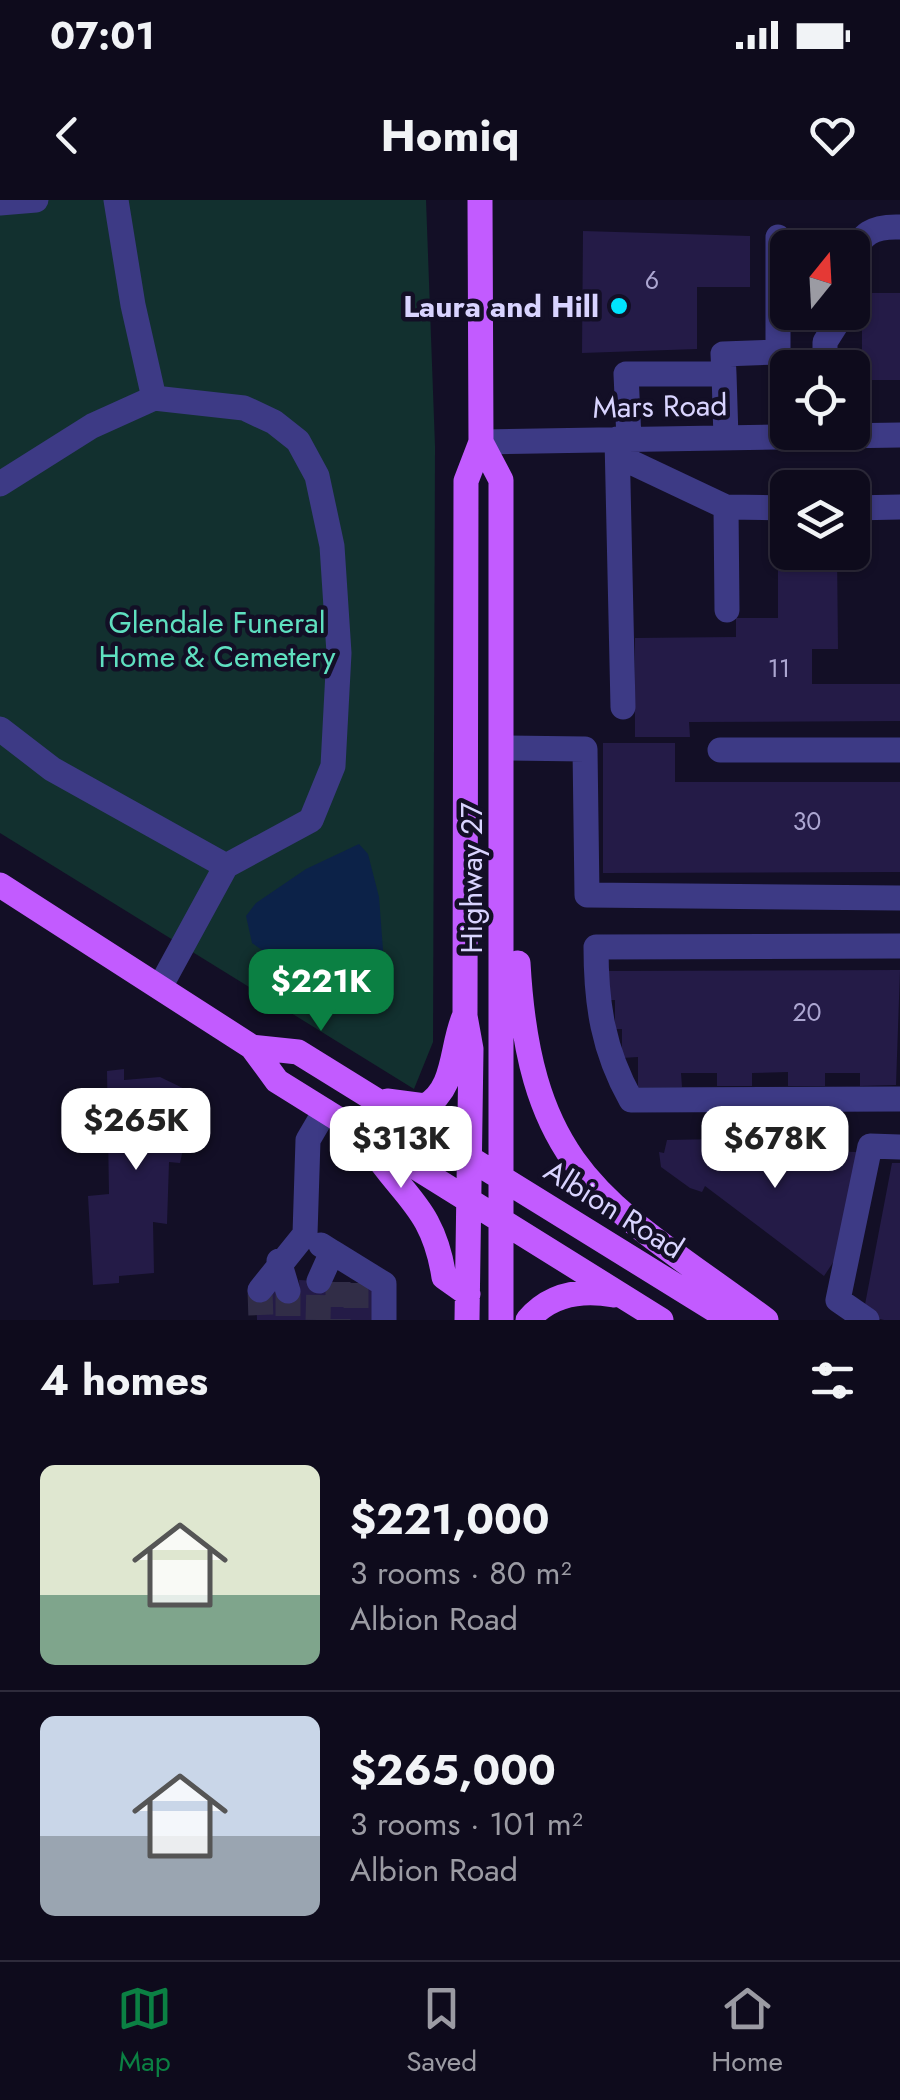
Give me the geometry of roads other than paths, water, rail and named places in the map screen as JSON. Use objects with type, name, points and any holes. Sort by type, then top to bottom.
[{"type":"main road","name":"Highway 27","points":[[468,1307],[471,1048],[465,1016],[466,481],[481,442],[480,200]]},
{"type":"main road","name":"Highway 27","points":[[481,442],[501,480],[505,748],[501,1320]]},
{"type":"main road","points":[[504,864],[514,891],[526,1042],[536,1090],[564,1150],[600,1195],[634,1224],[766,1320]]},
{"type":"main road","name":"Albion Road","points":[[0,885],[252,1047],[277,1081],[661,1320]]},
{"type":"main road","points":[[364,1092],[403,1106],[432,1102],[448,1082],[455,1038],[465,1016]]},
{"type":"main road","name":"Albion Road","points":[[252,1047],[298,1052],[730,1320]]},
{"type":"main road","points":[[363,1135],[383,1167],[424,1212],[439,1247],[444,1277],[468,1307]]},
{"type":"main road","points":[[528,1320],[543,1304],[572,1294],[624,1298]]},
{"type":"street","points":[[0,203],[36,200]]},
{"type":"street","points":[[116,200],[133,305],[154,398]]},
{"type":"street","points":[[870,231],[878,226],[900,227]]},
{"type":"street","points":[[726,438],[723,354],[778,352],[778,330]]},
{"type":"street","points":[[623,707],[621,445],[626,374],[724,374]]},
{"type":"street","points":[[0,484],[92,426],[154,398],[244,408],[274,422],[298,440],[317,476],[332,546],[339,653],[333,766],[311,820],[226,866],[160,987]]},
{"type":"street","name":"Mars Road","points":[[870,434],[900,434]]},
{"type":"street","name":"Mars Road","points":[[481,442],[621,445],[770,436]]},
{"type":"street","points":[[621,445],[726,507],[770,508]]},
{"type":"street","points":[[726,507],[727,610]]},
{"type":"street","points":[[870,508],[900,507]]},
{"type":"street","points":[[0,729],[52,769],[226,866]]},
{"type":"street","points":[[505,748],[585,749],[587,895],[900,898]]},
{"type":"street","points":[[720,750],[900,750]]},
{"type":"street","points":[[900,946],[596,947],[596,997],[604,1043],[631,1100],[900,1099]]},
{"type":"street","points":[[274,1290],[279,1261],[304,1234],[308,1140],[325,1111]]},
{"type":"street","points":[[867,1320],[838,1300],[870,1146],[900,1148]]},
{"type":"street","points":[[304,1234],[384,1284],[384,1320]]},
{"type":"street","points":[[332,1252],[338,1282]]},
{"type":"water","points":[[359,844],[368,854],[379,897],[383,950],[378,963],[363,971],[343,969],[317,961],[272,957],[252,943],[246,916],[256,903],[306,869]]},
{"type":"tunnel","points":[[318,1320],[319,1281]]},
{"type":"tunnel","points":[[338,1282],[338,1320]]},
{"type":"tunnel","points":[[356,1283],[356,1320]]},
{"type":"tunnel","points":[[260,1290],[261,1320]]},
{"type":"tunnel","points":[[288,1291],[288,1320]]},
{"type":"place","name":"Laura and Hill","points":[[619,306]]},
{"type":"park label","name":"Glendale Funeral Home & Cemetery","points":[[217,639]]}]
